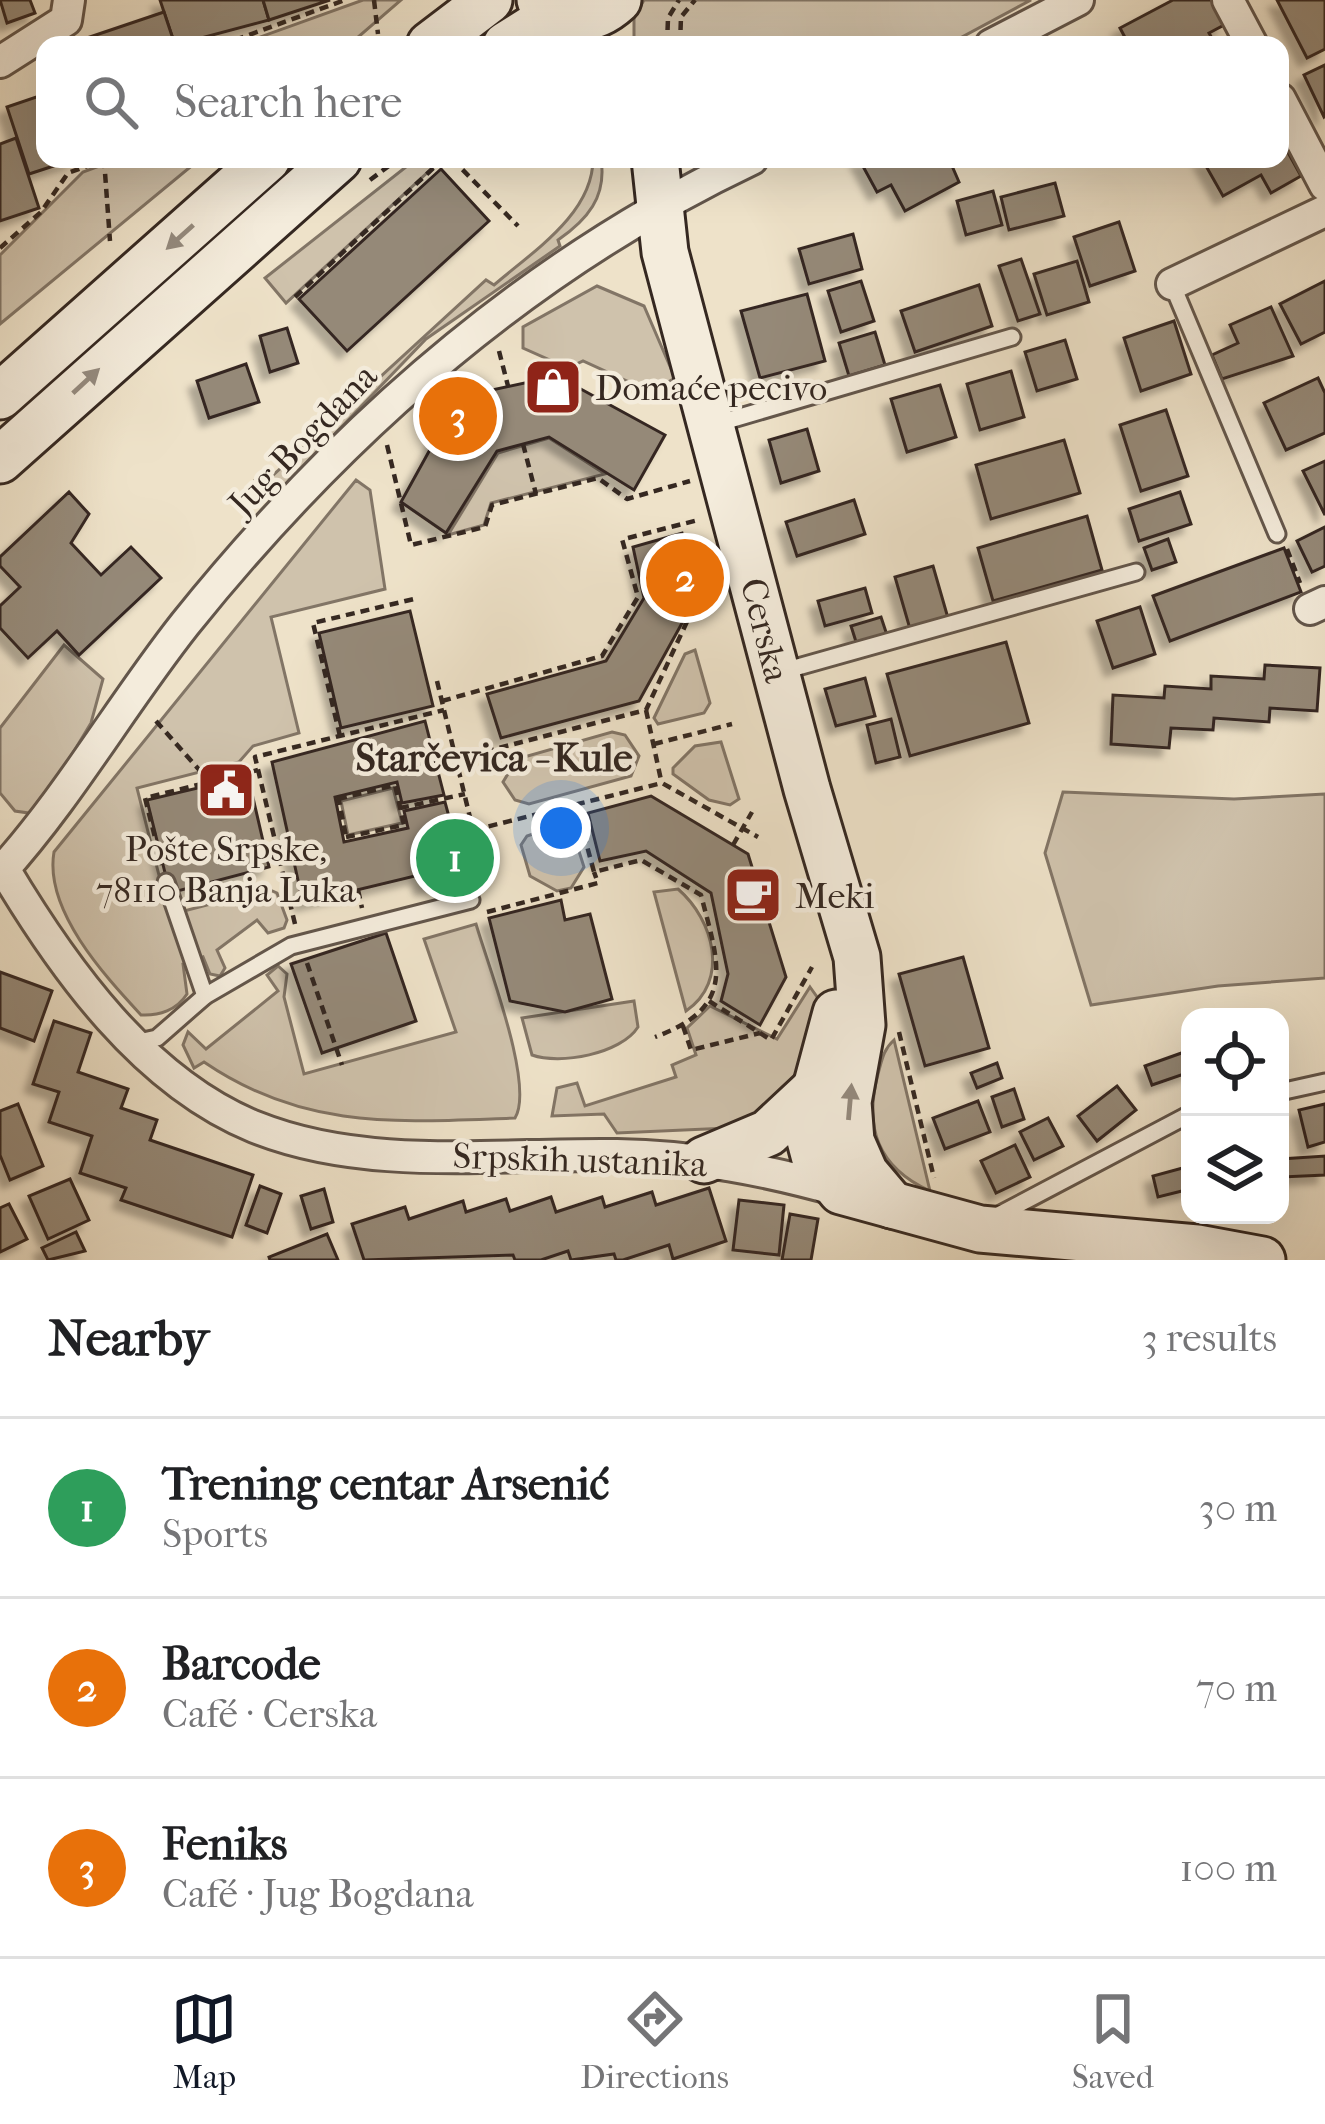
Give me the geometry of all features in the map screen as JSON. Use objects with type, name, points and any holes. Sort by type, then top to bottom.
[{"type":"street","points":[[41,36],[66,20],[70,0]]},
{"type":"street","points":[[432,36],[452,0]]},
{"type":"street","points":[[439,36],[489,0]]},
{"type":"street","points":[[525,36],[560,19],[590,17],[621,0],[625,36]]},
{"type":"street","points":[[1008,36],[1078,0]]},
{"type":"street","points":[[1228,0],[1247,36]]},
{"type":"street","points":[[0,62],[36,39]]},
{"type":"street","points":[[1289,116],[1325,185]]},
{"type":"street","points":[[0,396],[257,168]]},
{"type":"street","points":[[0,460],[328,168]]},
{"type":"street","points":[[634,168],[662,204]]},
{"type":"street","name":"Cerska","points":[[656,168],[665,252],[820,840],[846,915],[862,1008],[848,1124],[866,1173],[892,1205]]},
{"type":"street","name":"Jug Bogdana","points":[[2,871],[186,623],[320,469],[483,322],[662,204],[734,168]]},
{"type":"street","points":[[1172,284],[1325,211]]},
{"type":"street","name":"Srpskih ustanika","points":[[2,871],[81,982],[134,1043],[223,1111],[307,1142],[396,1154],[704,1160],[772,1171],[980,1229],[1197,1248],[1262,1260]]},
{"type":"street","name":"Cerska","points":[[841,1191],[815,1159],[808,1140],[813,1091],[832,1039],[846,915]]},
{"type":"street","points":[[704,1160],[768,1133],[813,1091]]},
{"type":"lane","points":[[1172,284],[1277,534]]},
{"type":"lane","points":[[714,425],[1012,337]]},
{"type":"lane","points":[[777,673],[1136,572]]},
{"type":"lane","points":[[166,882],[206,996]]},
{"type":"lane","points":[[134,1043],[168,1031],[206,996],[300,944],[476,906]]},
{"type":"lane","points":[[1289,1090],[1325,1082]]},
{"type":"lane","points":[[980,1229],[1026,1196],[1186,1116]]},
{"type":"path","points":[[246,36],[345,0]]},
{"type":"path","points":[[374,0],[378,34]]},
{"type":"path","points":[[667,36],[668,18],[679,0]]},
{"type":"path","points":[[680,36],[681,17],[695,0]]},
{"type":"path","points":[[0,248],[41,212],[68,172],[79,168]]},
{"type":"path","points":[[106,168],[110,242]]},
{"type":"path","points":[[295,297],[433,168]]},
{"type":"path","points":[[461,168],[518,226]]},
{"type":"path","points":[[497,343],[508,386]]},
{"type":"path","points":[[385,435],[411,545],[485,527],[492,506],[598,478],[627,499],[690,481]]},
{"type":"path","points":[[523,444],[536,494]]},
{"type":"path","points":[[442,701],[600,660],[638,596],[625,539],[698,520]]},
{"type":"path","points":[[1277,534],[1318,605]]},
{"type":"path","points":[[662,783],[646,710],[712,568]]},
{"type":"path","points":[[340,736],[313,623],[415,599]]},
{"type":"path","points":[[437,681],[481,863],[476,906],[598,883],[576,805]]},
{"type":"path","points":[[613,709],[616,718]]},
{"type":"path","points":[[342,1065],[300,944],[254,758],[326,744],[340,736],[444,710]]},
{"type":"path","points":[[456,759],[646,710]]},
{"type":"path","points":[[156,721],[210,782]]},
{"type":"path","points":[[653,744],[732,724]]},
{"type":"path","points":[[166,882],[145,798],[258,770]]},
{"type":"path","points":[[474,830],[662,783],[758,837]]},
{"type":"path","points":[[395,785],[400,808],[404,825],[347,839],[338,798],[395,785]]},
{"type":"path","points":[[400,808],[464,794]]},
{"type":"path","points":[[733,844],[752,812]]},
{"type":"path","points":[[594,872],[641,860],[703,892],[720,971],[710,1000],[683,1026],[655,1037]]},
{"type":"path","points":[[710,1000],[771,1040],[812,967]]},
{"type":"path","points":[[896,1022],[934,1179]]},
{"type":"path","points":[[683,1026],[691,1050],[760,1033]]},
{"type":"shaded area","points":[[363,0],[401,0],[359,36],[263,36]]},
{"type":"shaded area","points":[[644,0],[1031,0],[964,36],[634,36],[634,18]]},
{"type":"shaded area","points":[[189,168],[0,324],[0,255],[83,172]]},
{"type":"shaded area","points":[[405,168],[432,168],[286,303],[265,278]]},
{"type":"shaded area","points":[[592,168],[602,168],[593,206],[558,240],[560,246],[426,339],[282,489],[255,495],[254,481],[264,471],[271,477],[486,280],[494,285],[558,230],[583,197]]},
{"type":"shaded area","points":[[597,286],[644,306],[675,378],[651,392],[583,361],[568,368],[523,348],[523,327]]},
{"type":"shaded area","points":[[549,438],[605,474],[491,503],[484,525],[448,535],[498,453]]},
{"type":"shaded area","points":[[356,480],[370,490],[385,589],[271,617],[299,733],[253,746],[239,762],[137,788],[169,915],[268,889],[277,893],[287,920],[284,928],[268,933],[257,920],[217,950],[225,968],[220,976],[210,974],[203,957],[183,964],[187,994],[183,1000],[167,1011],[141,1015],[67,919],[53,874],[54,852]]},
{"type":"shaded area","points":[[64,645],[103,679],[91,723],[36,814],[15,811],[0,793],[0,728]]},
{"type":"shaded area","points":[[695,650],[710,703],[704,713],[658,724],[654,718],[685,654]]},
{"type":"shaded area","points":[[612,732],[625,735],[639,756],[631,776],[529,804],[515,800],[503,782],[517,759]]},
{"type":"shaded area","points":[[721,742],[739,799],[730,805],[709,800],[673,774],[673,768],[695,746]]},
{"type":"shaded area","points":[[393,788],[402,823],[348,835],[341,801]]},
{"type":"shaded area","points":[[1063,792],[1234,799],[1325,794],[1325,978],[1218,986],[1091,1005],[1045,853]]},
{"type":"shaded area","points":[[559,825],[571,826],[584,867],[571,888],[557,891],[530,876],[521,845],[527,836]]},
{"type":"shaded area","points":[[678,889],[701,917],[712,950],[708,984],[686,1011],[654,892]]},
{"type":"shaded area","points":[[476,924],[514,1052],[520,1102],[515,1118],[392,1120],[316,1111],[242,1084],[204,1062],[194,1068],[183,1045],[188,1032],[206,1049],[278,991],[267,975],[278,966],[287,974],[284,997],[304,1074],[456,1032],[424,939]]},
{"type":"shaded area","points":[[810,987],[820,1001],[807,1062],[751,1127],[617,1133],[604,1114],[552,1116],[557,1088],[577,1083],[585,1106],[676,1077],[672,1065],[696,1055],[687,1028],[710,1006],[777,1039]]},
{"type":"shaded area","points":[[634,1001],[638,1027],[618,1044],[573,1058],[532,1055],[522,1018]]},
{"type":"shaded area","points":[[894,1040],[930,1191],[898,1170],[874,1128],[878,1074]]},
{"type":"building","points":[[0,0],[30,0],[35,13],[7,23]]},
{"type":"building","points":[[160,0],[263,0],[269,20],[209,36],[172,36]]},
{"type":"building","points":[[263,0],[330,0],[269,20]]},
{"type":"building","points":[[1173,0],[1212,0],[1224,25],[1211,36],[1124,36],[1120,28]]},
{"type":"building","points":[[1277,0],[1325,0],[1325,49],[1307,58]]},
{"type":"building","points":[[164,12],[172,36],[93,36]]},
{"type":"building","points":[[1325,65],[1325,116],[1324,117],[1304,75]]},
{"type":"building","points":[[36,97],[36,168],[47,168],[29,174],[7,107]]},
{"type":"building","points":[[16,138],[39,208],[0,221],[0,144]]},
{"type":"building","points":[[1289,154],[1301,176],[1271,193],[1261,175],[1223,196],[1207,168],[1289,168]]},
{"type":"building","points":[[864,168],[953,168],[959,182],[905,211],[891,185],[877,192]]},
{"type":"building","points":[[441,169],[489,221],[347,351],[299,299]]},
{"type":"building","points":[[1055,183],[1064,216],[1009,230],[1001,197]]},
{"type":"building","points":[[993,191],[1002,225],[966,235],[957,201]]},
{"type":"building","points":[[1119,222],[1135,271],[1090,286],[1074,237]]},
{"type":"building","points":[[853,234],[862,269],[809,284],[799,249]]},
{"type":"building","points":[[1021,259],[1040,314],[1018,321],[999,266]]},
{"type":"building","points":[[1077,261],[1089,302],[1047,315],[1034,274]]},
{"type":"building","points":[[861,281],[874,321],[841,332],[828,291]]},
{"type":"building","points":[[1325,281],[1325,332],[1301,344],[1280,304]]},
{"type":"building","points":[[979,285],[992,326],[915,352],[901,311]]},
{"type":"building","points":[[807,294],[825,361],[760,378],[741,311]]},
{"type":"building","points":[[1271,307],[1293,356],[1222,379],[1212,355],[1238,343],[1230,325]]},
{"type":"building","points":[[1174,321],[1191,374],[1141,391],[1124,338]]},
{"type":"building","points":[[287,328],[298,363],[270,372],[260,336]]},
{"type":"building","points":[[875,332],[885,365],[849,376],[839,343]]},
{"type":"building","points":[[1065,340],[1077,379],[1037,391],[1025,352]]},
{"type":"building","points":[[246,364],[259,402],[209,418],[197,381]]},
{"type":"building","points":[[1011,371],[1024,417],[980,430],[967,384]]},
{"type":"building","points":[[557,376],[665,435],[634,490],[549,437],[497,451],[446,533],[401,502],[459,397]]},
{"type":"building","points":[[1318,378],[1325,393],[1325,433],[1286,450],[1264,403]]},
{"type":"building","points":[[940,385],[956,437],[907,452],[891,399]]},
{"type":"building","points":[[1166,410],[1188,476],[1141,491],[1120,425]]},
{"type":"building","points":[[807,429],[819,471],[781,483],[769,440]]},
{"type":"building","points":[[1064,440],[1080,493],[991,519],[976,465]]},
{"type":"building","points":[[1325,461],[1325,515],[1303,471]]},
{"type":"building","points":[[69,492],[89,514],[71,543],[101,575],[131,547],[161,578],[79,655],[57,631],[28,658],[0,628],[0,606],[20,587],[0,566],[0,557]]},
{"type":"building","points":[[1180,492],[1191,524],[1139,541],[1129,509]]},
{"type":"building","points":[[854,500],[865,534],[797,556],[786,522]]},
{"type":"building","points":[[1087,516],[1102,570],[993,601],[978,548]]},
{"type":"building","points":[[1325,527],[1325,566],[1312,572],[1297,541]]},
{"type":"building","points":[[682,533],[697,596],[639,701],[501,738],[487,694],[606,661],[644,598],[633,547]]},
{"type":"building","points":[[1168,539],[1176,562],[1152,570],[1144,548]]},
{"type":"building","points":[[1284,548],[1301,592],[1170,641],[1153,596]]},
{"type":"building","points":[[933,566],[948,618],[910,629],[895,577]]},
{"type":"building","points":[[865,588],[872,613],[825,626],[818,601]]},
{"type":"building","points":[[1140,607],[1155,654],[1113,668],[1097,621]]},
{"type":"building","points":[[410,611],[433,706],[341,728],[319,633]]},
{"type":"building","points":[[881,617],[888,638],[858,648],[851,626]]},
{"type":"building","points":[[1006,642],[1029,723],[910,756],[887,674]]},
{"type":"building","points":[[1265,665],[1320,668],[1317,711],[1270,708],[1269,722],[1214,718],[1213,730],[1171,728],[1169,748],[1111,744],[1113,695],[1164,698],[1165,686],[1211,689],[1211,676],[1264,679]]},
{"type":"building","points":[[865,678],[875,716],[836,726],[825,689]]},
{"type":"building","points":[[891,719],[900,757],[876,763],[867,725]]},
{"type":"building","points":[[425,721],[444,795],[402,803],[397,782],[335,797],[344,842],[408,828],[404,811],[445,802],[465,876],[423,887],[419,875],[303,903],[272,762]]},
{"type":"building","points":[[248,776],[269,867],[170,893],[147,800]]},
{"type":"building","points":[[651,796],[748,854],[786,977],[760,1025],[721,1001],[728,974],[711,893],[646,851],[600,861],[588,813]]},
{"type":"building","points":[[561,900],[565,920],[590,914],[612,999],[565,1012],[510,1001],[489,918]]},
{"type":"building","points":[[386,933],[416,1021],[322,1053],[291,964]]},
{"type":"building","points":[[963,957],[989,1048],[925,1066],[899,974]]},
{"type":"building","points":[[0,972],[52,991],[34,1041],[0,1028]]},
{"type":"building","points":[[54,1021],[91,1033],[78,1072],[128,1089],[121,1108],[157,1120],[150,1140],[253,1175],[232,1237],[121,1200],[126,1188],[80,1173],[92,1136],[49,1122],[59,1092],[33,1084]]},
{"type":"building","points":[[1181,1053],[1181,1075],[1152,1085],[1145,1066]]},
{"type":"building","points":[[997,1063],[1002,1078],[977,1088],[971,1073]]},
{"type":"building","points":[[1117,1086],[1136,1110],[1097,1141],[1078,1116]]},
{"type":"building","points":[[1014,1089],[1024,1119],[1002,1127],[992,1097]]},
{"type":"building","points":[[978,1101],[990,1132],[945,1149],[933,1118]]},
{"type":"building","points":[[18,1104],[43,1166],[10,1180],[0,1155],[0,1111]]},
{"type":"building","points":[[1325,1104],[1325,1142],[1308,1147],[1299,1110]]},
{"type":"building","points":[[1048,1118],[1063,1146],[1034,1160],[1020,1132]]},
{"type":"building","points":[[1015,1145],[1030,1177],[996,1193],[981,1161]]},
{"type":"building","points":[[1325,1156],[1325,1175],[1289,1177],[1289,1158]]},
{"type":"building","points":[[1181,1168],[1181,1191],[1158,1197],[1153,1176]]},
{"type":"building","points":[[70,1179],[89,1220],[48,1239],[29,1196]]},
{"type":"building","points":[[260,1186],[281,1194],[267,1233],[246,1225]]},
{"type":"building","points":[[709,1188],[726,1241],[673,1259],[669,1245],[623,1260],[616,1260],[614,1254],[571,1260],[568,1251],[541,1260],[515,1260],[513,1255],[364,1260],[352,1224],[405,1207],[409,1219],[463,1201],[466,1212],[506,1199],[510,1211],[551,1197],[556,1212],[602,1197],[605,1207],[652,1192],[656,1205]]},
{"type":"building","points":[[324,1189],[333,1222],[311,1229],[301,1196]]},
{"type":"building","points":[[739,1200],[784,1205],[779,1255],[733,1250]]},
{"type":"building","points":[[9,1204],[27,1239],[0,1252],[0,1208]]},
{"type":"building","points":[[790,1214],[818,1219],[811,1260],[782,1260]]},
{"type":"building","points":[[76,1232],[85,1251],[48,1260],[42,1248]]},
{"type":"building","points":[[327,1234],[338,1260],[270,1260],[269,1257]]},
{"type":"place","name":"Domaće pecivo","points":[[553,387]]},
{"type":"place","name":"Feniks","points":[[458,416]]},
{"type":"place","name":"Barcode","points":[[685,578]]},
{"type":"place","name":"Pošte Srpske, 78110 Banja Luka","points":[[226,790]]},
{"type":"place","name":"Trening centar Arsenić","points":[[455,858]]},
{"type":"place","name":"Meki","points":[[753,895]]},
{"type":"district","name":"Starčevica - Kule","points":[[494,757]]}]
